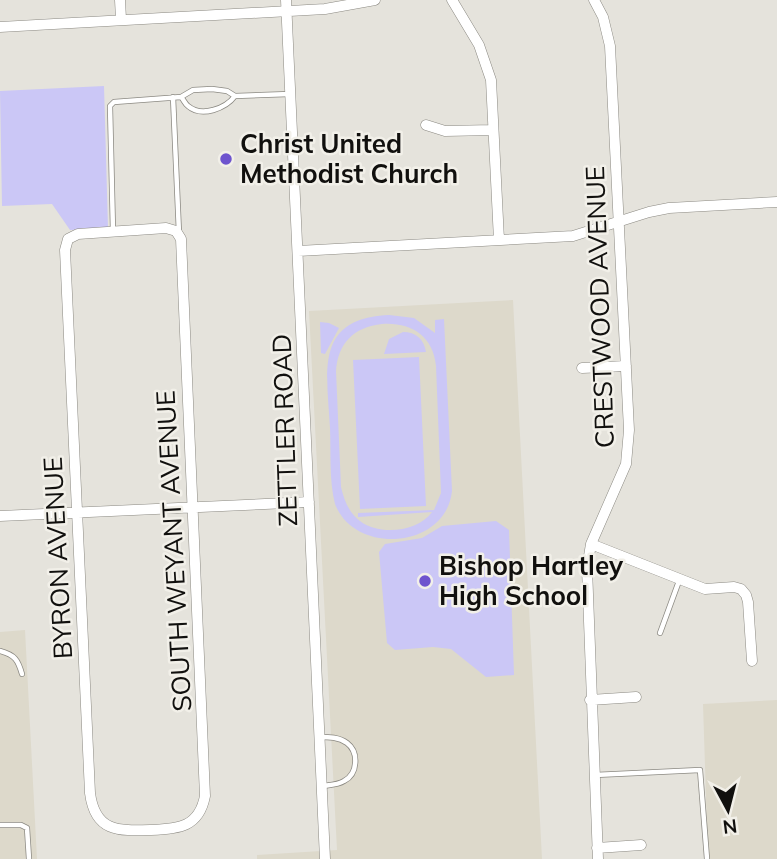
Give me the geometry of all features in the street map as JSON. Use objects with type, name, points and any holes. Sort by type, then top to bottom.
[{"type":"street","points":[[120,0],[121,19]]},
{"type":"street","points":[[0,27],[286,5],[325,9],[375,0]]},
{"type":"street","points":[[452,0],[479,45],[491,80],[499,240]]},
{"type":"street","name":"CRESTWOOD AVENUE","points":[[594,0],[603,17],[610,46],[629,430],[626,464],[591,544],[586,590],[598,859]]},
{"type":"street","name":"ZETTLER ROAD","points":[[286,5],[325,859]]},
{"type":"street","points":[[426,125],[445,131],[494,130]]},
{"type":"street","points":[[298,251],[573,236],[668,208],[777,202]]},
{"type":"street","points":[[113,231],[166,228],[179,233]]},
{"type":"street","name":"BYRON AVENUE","points":[[113,231],[78,234],[68,239],[65,250],[91,802],[98,818],[114,829],[151,830]]},
{"type":"street","name":"SOUTH WEYANT AVENUE","points":[[151,830],[175,828],[190,823],[198,815],[205,796],[194,508],[179,233]]},
{"type":"street","points":[[582,368],[626,366]]},
{"type":"street","points":[[0,516],[309,502]]},
{"type":"street","points":[[591,544],[705,589],[741,589],[746,595],[752,661]]},
{"type":"street","points":[[590,700],[636,697]]},
{"type":"street","points":[[597,848],[641,845]]},
{"type":"lane","points":[[113,231],[110,106],[114,102],[181,97],[193,90],[212,89],[227,91],[235,96],[290,93]]},
{"type":"lane","points":[[181,97],[188,106],[198,110],[215,110],[229,105],[235,96]]},
{"type":"lane","points":[[173,97],[179,233]]},
{"type":"lane","points":[[660,633],[680,579]]},
{"type":"lane","points":[[0,651],[12,654],[18,661],[22,674]]},
{"type":"lane","points":[[319,737],[334,737],[347,743],[354,752],[355,762],[354,770],[345,781],[322,786]]},
{"type":"lane","points":[[594,775],[700,770],[707,859]]},
{"type":"lane","points":[[0,825],[22,825],[27,828],[29,859]]},
{"type":"shaded area","points":[[104,86],[108,228],[70,230],[52,204],[2,206],[0,91]]},
{"type":"shaded area","name":"Bishop Hartley High School","points":[[513,300],[542,859],[257,859],[257,855],[337,850],[309,311]]},
{"type":"shaded area","points":[[389,315],[414,318],[435,333],[435,320],[444,319],[452,491],[446,510],[434,525],[418,534],[399,539],[379,538],[361,532],[346,521],[335,504],[333,495],[327,387],[330,352],[337,337],[348,326],[365,318]],"holes":[[[392,324],[411,328],[418,333],[425,339],[434,355],[441,493],[434,510],[358,513],[358,517],[432,512],[418,524],[398,530],[368,526],[356,518],[344,497],[341,487],[336,371],[340,352],[349,338],[372,326]]]},
{"type":"shaded area","points":[[320,322],[339,328],[325,354],[321,353]]},
{"type":"shaded area","points":[[403,332],[419,337],[426,352],[384,354],[389,339]]},
{"type":"shaded area","points":[[419,357],[426,506],[360,509],[353,360]]},
{"type":"shaded area","points":[[496,521],[509,530],[514,675],[486,677],[451,649],[433,647],[395,650],[387,643],[379,552],[385,544],[422,538],[442,526]]},
{"type":"shaded area","points":[[25,630],[37,859],[0,859],[0,632]]},
{"type":"shaded area","points":[[777,700],[777,859],[708,859],[703,704]]},
{"type":"place","name":"Christ United Methodist Church","points":[[226,159]]},
{"type":"place","name":"Bishop Hartley High School","points":[[425,581]]}]
